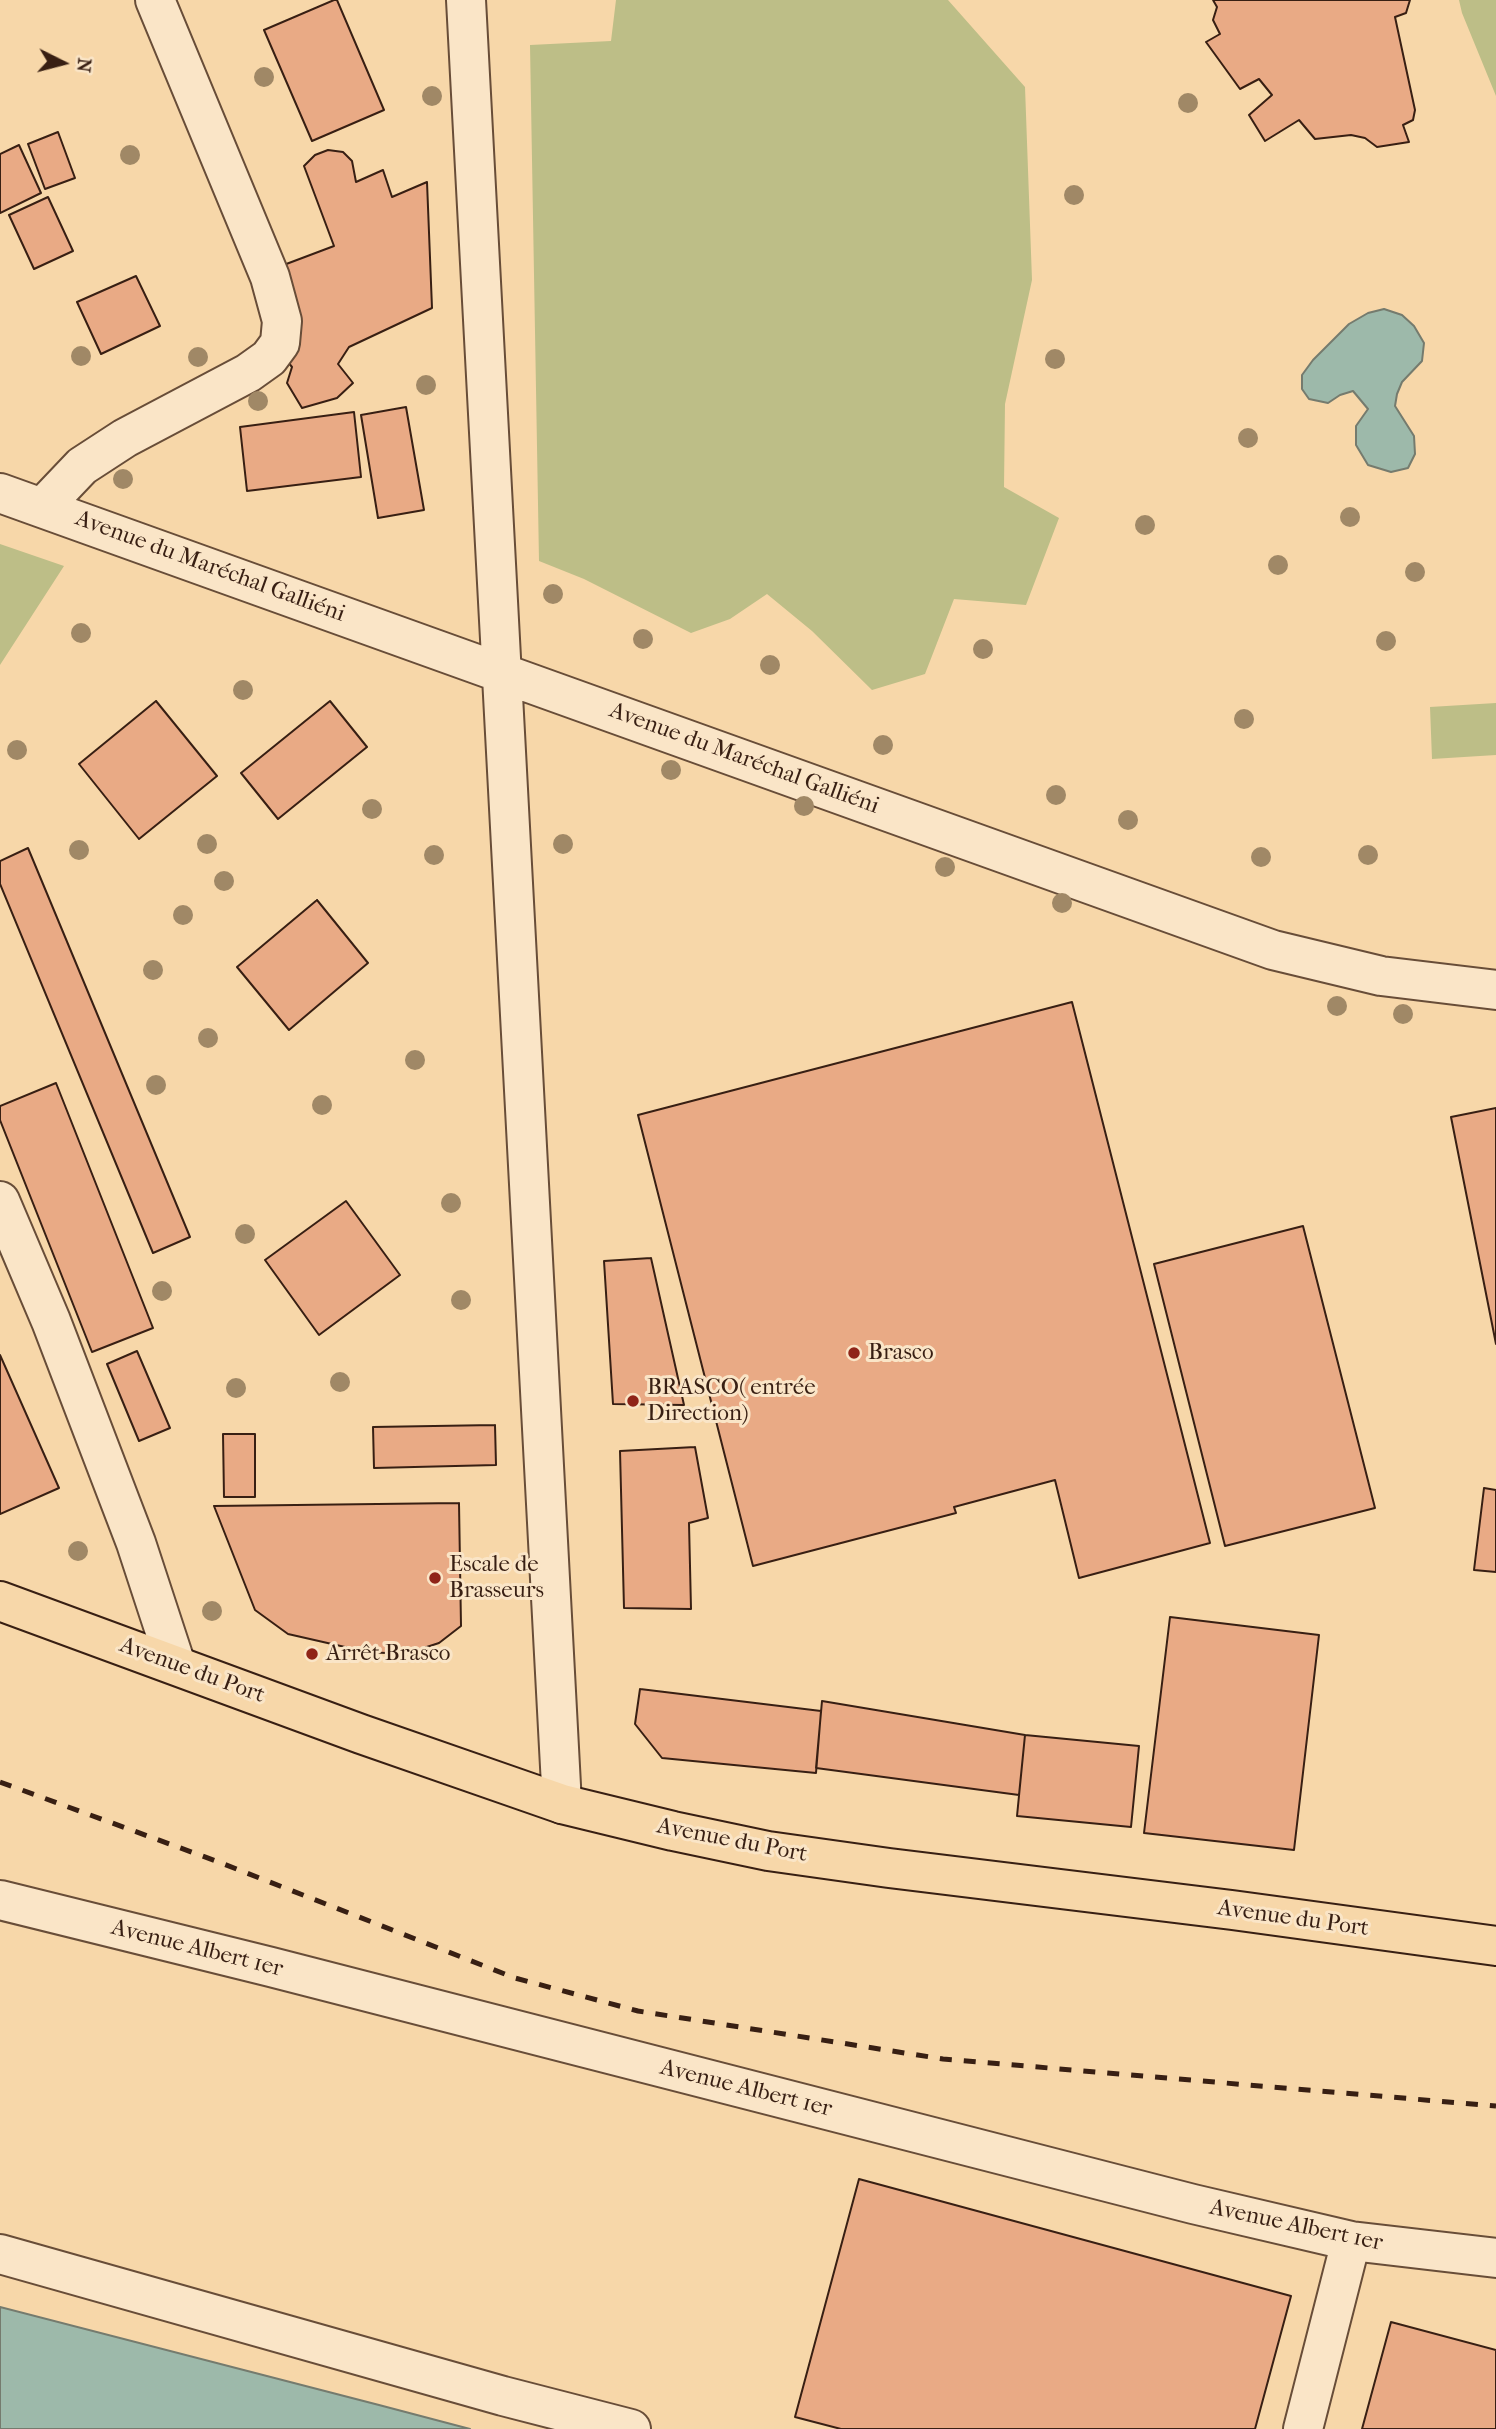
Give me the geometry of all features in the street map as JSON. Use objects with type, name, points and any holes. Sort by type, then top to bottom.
[{"type":"main road","name":"Avenue du Port","points":[[0,1601],[361,1734],[562,1804],[768,1851],[1496,1946]]},
{"type":"street","points":[[43,507],[82,466],[125,438],[248,373],[269,358],[280,343],[282,321],[270,276],[155,0]]},
{"type":"street","points":[[466,0],[562,1804]]},
{"type":"street","name":"Avenue du Maréchal Galliéni","points":[[0,493],[1273,950],[1381,976],[1496,990]]},
{"type":"street","points":[[0,1202],[51,1321],[136,1544],[176,1665]]},
{"type":"street","name":"Avenue Albert 1er","points":[[0,1900],[1193,2204],[1351,2241],[1496,2258]]},
{"type":"street","points":[[1303,2429],[1351,2241]]},
{"type":"street","points":[[0,2254],[503,2396],[631,2429]]},
{"type":"green space","points":[[616,0],[948,0],[1025,87],[1032,280],[1005,404],[1004,487],[1059,518],[1026,605],[954,599],[925,674],[872,690],[812,631],[767,594],[730,619],[691,633],[584,579],[539,561],[530,45],[611,41]]},
{"type":"green space","points":[[1459,0],[1496,0],[1496,96],[1462,13]]},
{"type":"green space","points":[[0,544],[64,566],[0,665]]},
{"type":"green space","points":[[1496,703],[1496,755],[1432,759],[1430,707]]},
{"type":"shaded area","points":[[1384,309],[1402,315],[1414,326],[1424,343],[1422,361],[1402,382],[1395,406],[1414,436],[1415,454],[1408,468],[1391,472],[1368,465],[1356,445],[1356,426],[1368,409],[1353,391],[1328,403],[1309,399],[1302,389],[1302,375],[1349,324],[1368,313]]},
{"type":"shaded area","points":[[0,2307],[379,2405],[470,2429],[0,2429]]},
{"type":"building","points":[[337,0],[384,110],[312,141],[264,30]]},
{"type":"building","points":[[1213,0],[1410,0],[1406,13],[1395,17],[1415,110],[1413,120],[1403,125],[1409,142],[1377,147],[1365,138],[1351,135],[1315,139],[1299,120],[1265,141],[1249,115],[1272,95],[1259,79],[1240,89],[1206,42],[1220,34],[1213,20],[1217,7]]},
{"type":"building","points":[[58,132],[75,178],[45,189],[28,144]]},
{"type":"building","points":[[19,145],[41,193],[0,213],[0,154]]},
{"type":"building","points":[[328,150],[343,152],[352,161],[356,182],[383,170],[392,197],[427,182],[432,308],[349,347],[338,364],[353,383],[337,398],[302,408],[287,383],[292,367],[283,356],[273,269],[334,246],[304,166],[315,155]]},
{"type":"building","points":[[48,197],[73,251],[34,269],[9,215]]},
{"type":"building","points":[[136,276],[160,326],[101,354],[77,302]]},
{"type":"building","points":[[406,407],[424,510],[378,518],[361,415]]},
{"type":"building","points":[[354,412],[361,477],[247,491],[240,427]]},
{"type":"building","points":[[156,701],[217,776],[139,839],[79,764]]},
{"type":"building","points":[[330,701],[367,747],[278,819],[241,773]]},
{"type":"building","points":[[28,848],[190,1237],[153,1253],[0,884],[0,861]]},
{"type":"building","points":[[317,900],[368,963],[289,1030],[237,967]]},
{"type":"building","points":[[1072,1002],[1210,1543],[1079,1578],[1055,1480],[954,1507],[956,1513],[753,1566],[638,1115]]},
{"type":"building","points":[[56,1083],[153,1328],[92,1352],[0,1120],[0,1106]]},
{"type":"building","points":[[1496,1108],[1496,1344],[1451,1117]]},
{"type":"building","points":[[346,1201],[400,1275],[319,1335],[265,1260]]},
{"type":"building","points":[[1303,1226],[1375,1508],[1225,1546],[1154,1264]]},
{"type":"building","points":[[651,1258],[684,1405],[613,1404],[604,1261]]},
{"type":"building","points":[[137,1351],[170,1428],[139,1441],[107,1364]]},
{"type":"building","points":[[0,1355],[59,1488],[0,1514]]},
{"type":"building","points":[[495,1425],[496,1465],[374,1468],[373,1427]]},
{"type":"building","points":[[223,1434],[255,1434],[255,1497],[224,1497]]},
{"type":"building","points":[[695,1447],[708,1518],[689,1523],[691,1609],[624,1608],[620,1451]]},
{"type":"building","points":[[1484,1488],[1496,1490],[1496,1572],[1474,1570]]},
{"type":"building","points":[[459,1503],[461,1626],[439,1643],[405,1654],[367,1652],[288,1634],[255,1610],[214,1506]]},
{"type":"building","points":[[1170,1617],[1319,1635],[1294,1850],[1144,1833]]},
{"type":"building","points":[[640,1689],[821,1711],[816,1773],[662,1758],[635,1724]]},
{"type":"building","points":[[822,1701],[1025,1735],[1019,1795],[816,1768]]},
{"type":"building","points":[[1025,1735],[1139,1746],[1131,1827],[1017,1816]]},
{"type":"building","points":[[859,2179],[1291,2296],[1255,2429],[841,2429],[795,2417]]},
{"type":"building","points":[[1391,2322],[1496,2350],[1496,2429],[1362,2429]]},
{"type":"railway","points":[[0,1782],[216,1861],[515,1978],[638,2011],[943,2059],[1496,2106]]},
{"type":"place","name":"Brasco","points":[[854,1353]]},
{"type":"place","name":"BRASCO( entrée Direction)","points":[[633,1401]]},
{"type":"place","name":"Escale de Brasseurs","points":[[435,1578]]},
{"type":"place","name":"Arrêt Brasco","points":[[312,1654]]}]
